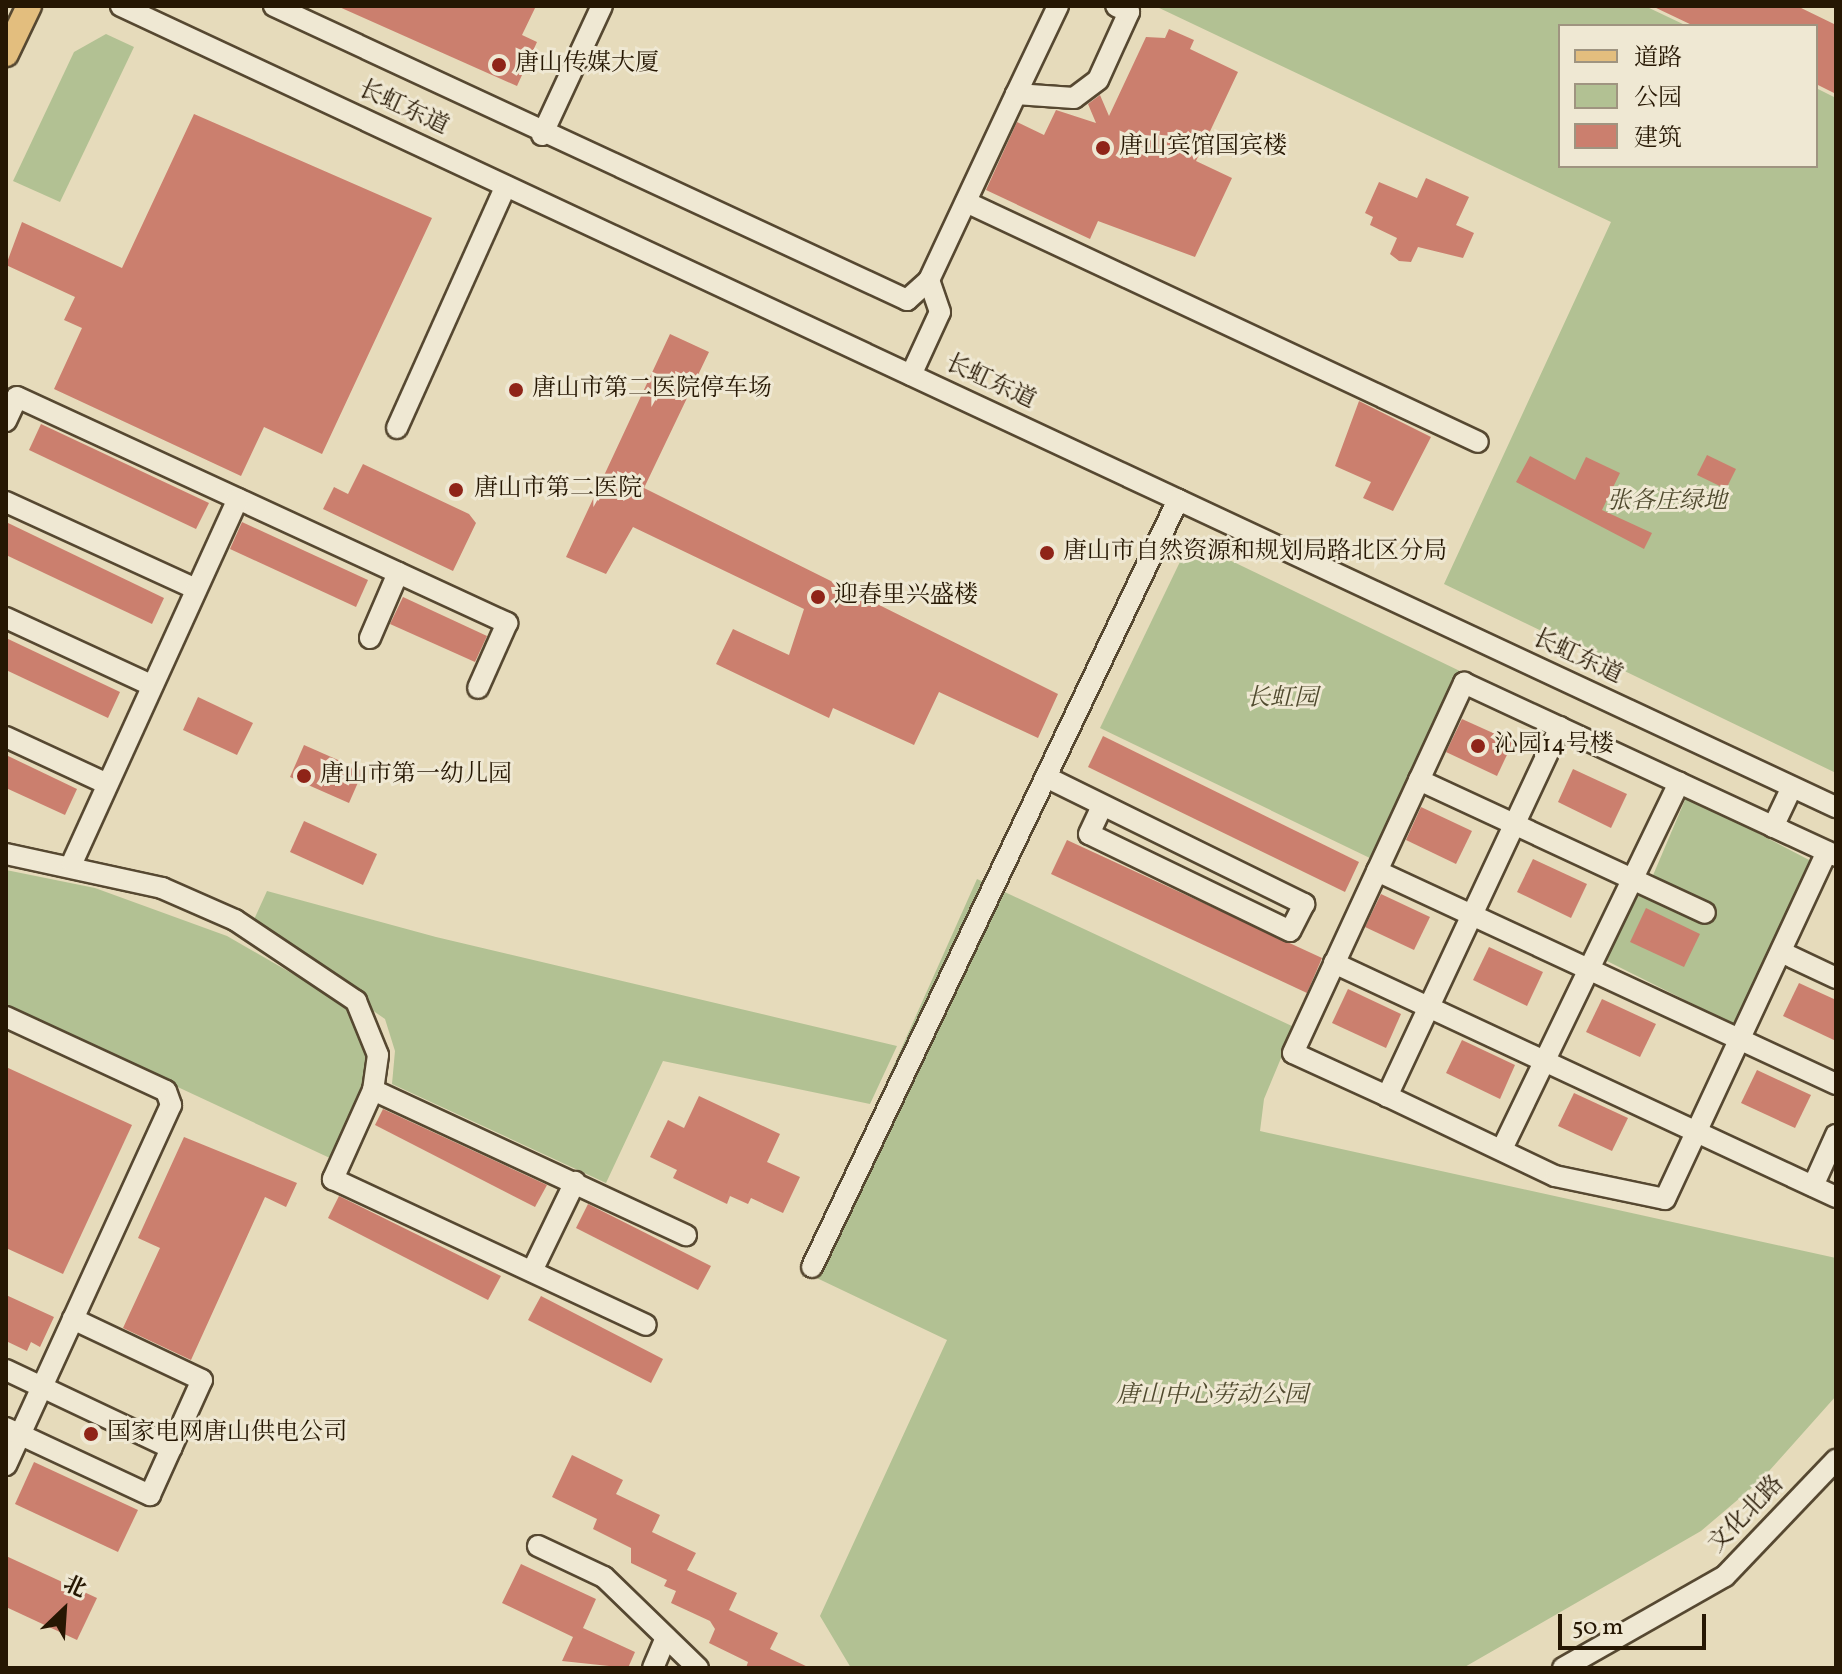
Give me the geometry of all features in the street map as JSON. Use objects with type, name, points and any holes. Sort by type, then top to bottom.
[{"type":"main road","points":[[6,54],[29,6]]},
{"type":"street","name":"长虹东道","points":[[121,6],[1792,787],[1833,800]]},
{"type":"street","points":[[274,6],[542,135],[892,297],[907,300],[929,280],[1058,6]]},
{"type":"street","points":[[542,135],[602,6]]},
{"type":"street","points":[[1016,94],[1074,98],[1098,80],[1129,12],[1116,6]]},
{"type":"street","points":[[397,428],[506,186]]},
{"type":"street","points":[[966,202],[1478,442]]},
{"type":"street","points":[[911,375],[940,312],[929,280]]},
{"type":"street","points":[[6,421],[17,397],[507,623],[478,688]]},
{"type":"street","points":[[72,863],[105,783],[238,499]]},
{"type":"street","points":[[812,1267],[1178,500]]},
{"type":"street","points":[[6,502],[196,589]]},
{"type":"street","points":[[370,638],[398,573]]},
{"type":"street","points":[[6,618],[151,685]]},
{"type":"street","points":[[1464,683],[1832,854],[1781,952],[1665,1199],[1555,1176],[1293,1053],[1419,780],[1464,683]]},
{"type":"street","points":[[1387,1096],[1470,913],[1560,727]]},
{"type":"street","points":[[6,737],[105,783]]},
{"type":"street","points":[[1046,777],[1304,904],[1290,931],[1089,834],[1102,806]]},
{"type":"street","points":[[1419,780],[1705,913]]},
{"type":"street","points":[[1502,1149],[1679,783]]},
{"type":"street","points":[[1773,827],[1792,787]]},
{"type":"street","points":[[6,854],[72,863],[162,888],[235,920],[356,1001],[378,1055],[373,1090],[333,1179],[646,1325]]},
{"type":"street","points":[[1377,871],[1836,1084]]},
{"type":"street","points":[[1781,952],[1836,978]]},
{"type":"street","points":[[1334,963],[1836,1197]]},
{"type":"street","points":[[6,1017],[166,1091],[171,1105],[6,1465]]},
{"type":"street","points":[[373,1090],[686,1235]]},
{"type":"street","points":[[1813,1186],[1836,1135]]},
{"type":"street","points":[[532,1271],[575,1182]]},
{"type":"street","points":[[6,1428],[150,1495],[202,1380],[73,1319]]},
{"type":"street","points":[[6,1370],[171,1448]]},
{"type":"street","name":"文化北路","points":[[1563,1668],[1725,1576],[1836,1460]]},
{"type":"street","points":[[538,1546],[604,1577],[698,1668]]},
{"type":"street","points":[[653,1668],[666,1638]]},
{"type":"green space","name":"张各庄绿地","points":[[1155,6],[1645,6],[1683,24],[1558,24],[1558,168],[1818,168],[1818,89],[1836,98],[1836,773],[1444,584],[1611,222]]},
{"type":"green space","points":[[106,34],[134,47],[60,202],[13,181],[74,52]]},
{"type":"green space","name":"长虹园","points":[[1190,541],[1464,673],[1374,860],[1100,728]]},
{"type":"green space","points":[[1693,799],[1813,862],[1737,1026],[1603,959],[1636,891],[1651,880],[1685,800]]},
{"type":"green space","points":[[6,870],[95,888],[227,936],[345,1004],[369,1032],[367,1074],[332,1159],[6,1007]]},
{"type":"green space","name":"唐山中心劳动公园","points":[[977,879],[1294,1027],[1264,1099],[1260,1131],[1836,1258],[1836,1396],[1761,1480],[1701,1531],[1463,1668],[851,1668],[820,1616],[947,1340],[802,1271]]},
{"type":"green space","points":[[267,891],[436,937],[897,1046],[870,1104],[663,1061],[606,1183],[392,1084],[395,1051],[385,1019],[251,926]]},
{"type":"building","name":"唐山传媒大厦","points":[[337,6],[536,6],[522,35],[537,42],[517,86]]},
{"type":"building","points":[[1652,6],[1797,6],[1836,25],[1836,94],[1818,85],[1818,24],[1690,24]]},
{"type":"building","name":"唐山宾馆国宾楼","points":[[1169,29],[1194,40],[1190,49],[1238,72],[1196,161],[1232,178],[1195,257],[1098,221],[1090,239],[986,190],[1017,122],[1044,135],[1056,110],[1096,123],[1088,104],[1100,95],[1109,116],[1146,37],[1165,38]]},
{"type":"building","points":[[194,114],[432,218],[322,454],[264,427],[241,476],[54,389],[82,328],[64,320],[75,297],[6,265],[22,222],[122,268]]},
{"type":"building","points":[[1426,178],[1469,197],[1456,225],[1474,233],[1463,258],[1418,247],[1411,262],[1399,261],[1390,254],[1397,238],[1370,225],[1373,217],[1365,213],[1379,182],[1417,198]]},
{"type":"building","points":[[670,334],[709,352],[644,488],[1058,694],[1038,738],[939,692],[914,745],[833,708],[829,718],[716,664],[733,629],[789,655],[804,609],[633,527],[606,574],[566,557]]},
{"type":"building","points":[[1359,401],[1431,437],[1393,511],[1363,498],[1371,482],[1335,466]]},
{"type":"building","points":[[41,424],[209,503],[196,529],[29,450]]},
{"type":"building","points":[[1707,455],[1736,469],[1726,489],[1697,475]]},
{"type":"building","points":[[1530,456],[1575,480],[1586,457],[1620,473],[1602,510],[1652,533],[1644,549],[1516,482]]},
{"type":"building","points":[[363,464],[469,514],[476,523],[453,571],[323,509],[334,487],[348,494]]},
{"type":"building","points":[[6,522],[164,598],[152,624],[6,555]]},
{"type":"building","points":[[242,522],[368,580],[356,607],[230,549]]},
{"type":"building","points":[[403,597],[487,636],[475,662],[390,624]]},
{"type":"building","points":[[6,638],[120,692],[108,718],[6,670]]},
{"type":"building","points":[[198,697],[253,723],[237,755],[183,730]]},
{"type":"building","name":"沁园14号楼","points":[[1462,719],[1513,742],[1497,776],[1446,752]]},
{"type":"building","points":[[1103,736],[1359,862],[1345,892],[1088,767]]},
{"type":"building","points":[[304,745],[363,771],[349,803],[290,777]]},
{"type":"building","points":[[6,755],[77,789],[65,815],[6,788]]},
{"type":"building","points":[[1573,769],[1627,794],[1611,828],[1558,802]]},
{"type":"building","points":[[1421,807],[1472,831],[1456,864],[1406,840]]},
{"type":"building","points":[[304,821],[377,854],[363,885],[290,852]]},
{"type":"building","points":[[1067,840],[1322,958],[1307,993],[1051,874]]},
{"type":"building","points":[[1533,859],[1587,884],[1571,918],[1517,892]]},
{"type":"building","points":[[1381,894],[1430,917],[1414,950],[1365,927]]},
{"type":"building","points":[[1646,908],[1700,934],[1684,967],[1630,942]]},
{"type":"building","points":[[1489,947],[1543,972],[1527,1006],[1473,980]]},
{"type":"building","points":[[1799,983],[1836,1000],[1836,1041],[1783,1016]]},
{"type":"building","points":[[1348,989],[1401,1014],[1386,1048],[1332,1023]]},
{"type":"building","points":[[1602,999],[1656,1024],[1640,1057],[1586,1032]]},
{"type":"building","points":[[1462,1040],[1515,1065],[1500,1099],[1446,1073]]},
{"type":"building","points":[[6,1067],[132,1125],[63,1274],[6,1248]]},
{"type":"building","points":[[1757,1070],[1811,1095],[1795,1128],[1741,1103]]},
{"type":"building","points":[[1574,1093],[1628,1118],[1612,1151],[1558,1126]]},
{"type":"building","points":[[699,1096],[780,1134],[767,1162],[800,1177],[783,1213],[751,1198],[748,1204],[730,1196],[727,1204],[673,1178],[677,1170],[650,1157],[668,1120],[684,1128]]},
{"type":"building","points":[[383,1109],[547,1185],[535,1207],[375,1125]]},
{"type":"building","points":[[184,1137],[297,1183],[286,1207],[265,1197],[191,1360],[123,1328],[160,1248],[138,1238]]},
{"type":"building","points":[[339,1196],[501,1276],[488,1300],[328,1218]]},
{"type":"building","points":[[588,1204],[711,1266],[698,1290],[576,1228]]},
{"type":"building","points":[[6,1295],[54,1317],[40,1347],[31,1342],[27,1351],[6,1341]]},
{"type":"building","points":[[541,1296],[663,1359],[651,1383],[528,1320]]},
{"type":"building","points":[[572,1455],[623,1480],[616,1494],[660,1515],[652,1532],[696,1553],[687,1570],[737,1593],[729,1610],[778,1633],[770,1649],[810,1668],[746,1668],[748,1662],[709,1643],[715,1629],[710,1621],[671,1603],[676,1591],[664,1586],[667,1580],[631,1563],[631,1548],[593,1529],[597,1519],[552,1497]]},
{"type":"building","points":[[34,1462],[138,1510],[118,1552],[15,1504]]},
{"type":"building","points":[[6,1556],[97,1598],[77,1640],[6,1607]]},
{"type":"building","points":[[521,1564],[596,1599],[583,1628],[635,1652],[628,1668],[562,1661],[573,1637],[502,1603]]},
{"type":"place","name":"唐山传媒大厦","points":[[499,65]]},
{"type":"place","name":"唐山宾馆国宾楼","points":[[1103,148]]},
{"type":"place","name":"唐山市第二医院停车场","points":[[516,390]]},
{"type":"place","name":"唐山市第二医院","points":[[456,490]]},
{"type":"place","name":"唐山市自然资源和规划局路北区分局","points":[[1047,553]]},
{"type":"place","name":"迎春里兴盛楼","points":[[818,597]]},
{"type":"place","name":"沁园14号楼","points":[[1478,746]]},
{"type":"place","name":"唐山市第一幼儿园","points":[[304,776]]},
{"type":"place","name":"国家电网唐山供电公司","points":[[91,1434]]}]
